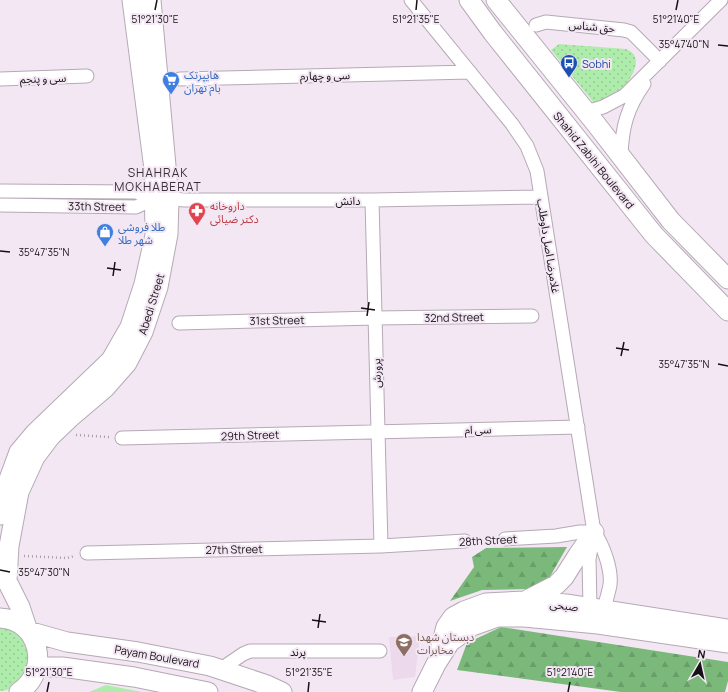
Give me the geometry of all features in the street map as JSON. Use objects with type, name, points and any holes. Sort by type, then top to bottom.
[{"type":"street","name":"Abedi Street","points":[[37,667],[38,654],[35,642],[28,631],[20,607],[7,581],[9,546],[19,492],[35,457],[50,437],[105,388],[127,363],[143,332],[158,287],[168,234],[162,199],[154,169],[132,0]]},
{"type":"street","name":"Abedi Street","points":[[0,515],[5,490],[19,452],[35,433],[111,360],[130,327],[144,284],[162,199],[151,0]]},
{"type":"street","name":"غلامرضا اصل داوطلب","points":[[411,0],[512,124],[527,146],[537,171],[594,532],[589,559],[597,614]]},
{"type":"street","name":"Shahid Zabihi Boulevard","points":[[469,0],[493,33],[654,235],[728,311]]},
{"type":"street","name":"Shahid Zabihi Boulevard","points":[[496,0],[671,220],[728,279]]},
{"type":"street","points":[[586,112],[602,107],[624,96],[721,0]]},
{"type":"street","name":"حق شناس","points":[[536,25],[546,22],[631,32],[660,61]]},
{"type":"street","points":[[621,156],[622,135],[626,118],[639,91],[660,61]]},
{"type":"street","name":"سی و چهارم","points":[[180,79],[470,72]]},
{"type":"street","name":"سی و پنجم","points":[[0,79],[87,76]]},
{"type":"street","name":"33th Street","points":[[0,191],[136,192],[162,199]]},
{"type":"street","name":"دانش","points":[[162,199],[372,200],[541,197]]},
{"type":"street","name":"33th Street","points":[[0,205],[136,207],[162,199]]},
{"type":"street","name":"پرورش","points":[[372,200],[381,546]]},
{"type":"street","name":"32nd Street","points":[[375,318],[532,316]]},
{"type":"street","name":"31st Street","points":[[179,323],[375,318]]},
{"type":"street","name":"سی ام","points":[[378,431],[578,427]]},
{"type":"street","name":"29th Street","points":[[122,438],[378,431]]},
{"type":"street","name":"غلامرضا اصل داوطلب","points":[[594,532],[599,539],[603,550],[607,563],[610,583],[597,614]]},
{"type":"street","points":[[525,601],[556,585],[564,577],[594,532]]},
{"type":"street","name":"28th Street","points":[[505,539],[594,532]]},
{"type":"street","name":"28th Street","points":[[381,546],[465,541]]},
{"type":"street","name":"27th Street","points":[[87,553],[381,546]]},
{"type":"street","name":"صبحی","points":[[436,664],[446,627],[453,617],[464,611],[486,603],[525,601],[566,604],[597,614],[728,643]]},
{"type":"street","name":"صبحی","points":[[422,692],[436,664],[450,642],[472,626],[497,617],[597,614],[728,629]]},
{"type":"street","name":"Payam Boulevard","points":[[0,618],[18,623],[28,631],[67,642],[138,652],[221,669],[267,685],[282,692]]},
{"type":"street","name":"پرند","points":[[221,669],[250,651],[380,651]]},
{"type":"street","points":[[19,692],[33,679],[37,667],[62,667],[119,675],[208,692]]},
{"type":"path","points":[[72,434],[122,438]]},
{"type":"path","name":"28th Street","points":[[465,541],[505,539]]},
{"type":"path","points":[[22,556],[60,558]]},
{"type":"shaded area","name":"دبستان شهدا مخابرات","points":[[420,636],[415,677],[393,680],[389,637]]},
{"type":"green space","points":[[559,44],[626,49],[632,52],[636,65],[628,82],[622,88],[594,103],[551,50]]},
{"type":"green space","points":[[567,547],[544,587],[530,589],[482,590],[450,601],[474,567],[472,557],[486,548]]},
{"type":"green space","points":[[0,626],[10,628],[27,641],[32,662],[15,685],[6,690],[0,691]]},
{"type":"green space","points":[[501,627],[728,662],[728,681],[725,692],[621,692],[457,670],[467,643]]},
{"type":"green space","points":[[106,685],[142,692],[89,692]]},
{"type":"place","name":"Sobhi","points":[[569,78]]},
{"type":"place","name":"هایپرتک بام تهران","points":[[171,95]]},
{"type":"place","name":"داروخانه دکتر ضیائی","points":[[197,226]]},
{"type":"place","name":"طلا فروشی شهر طلا","points":[[105,247]]},
{"type":"place","name":"دبستان شهدا مخابرات","points":[[404,657]]},
{"type":"district","name":"SHAHRAK MOKHABERAT","points":[[158,179]]}]
